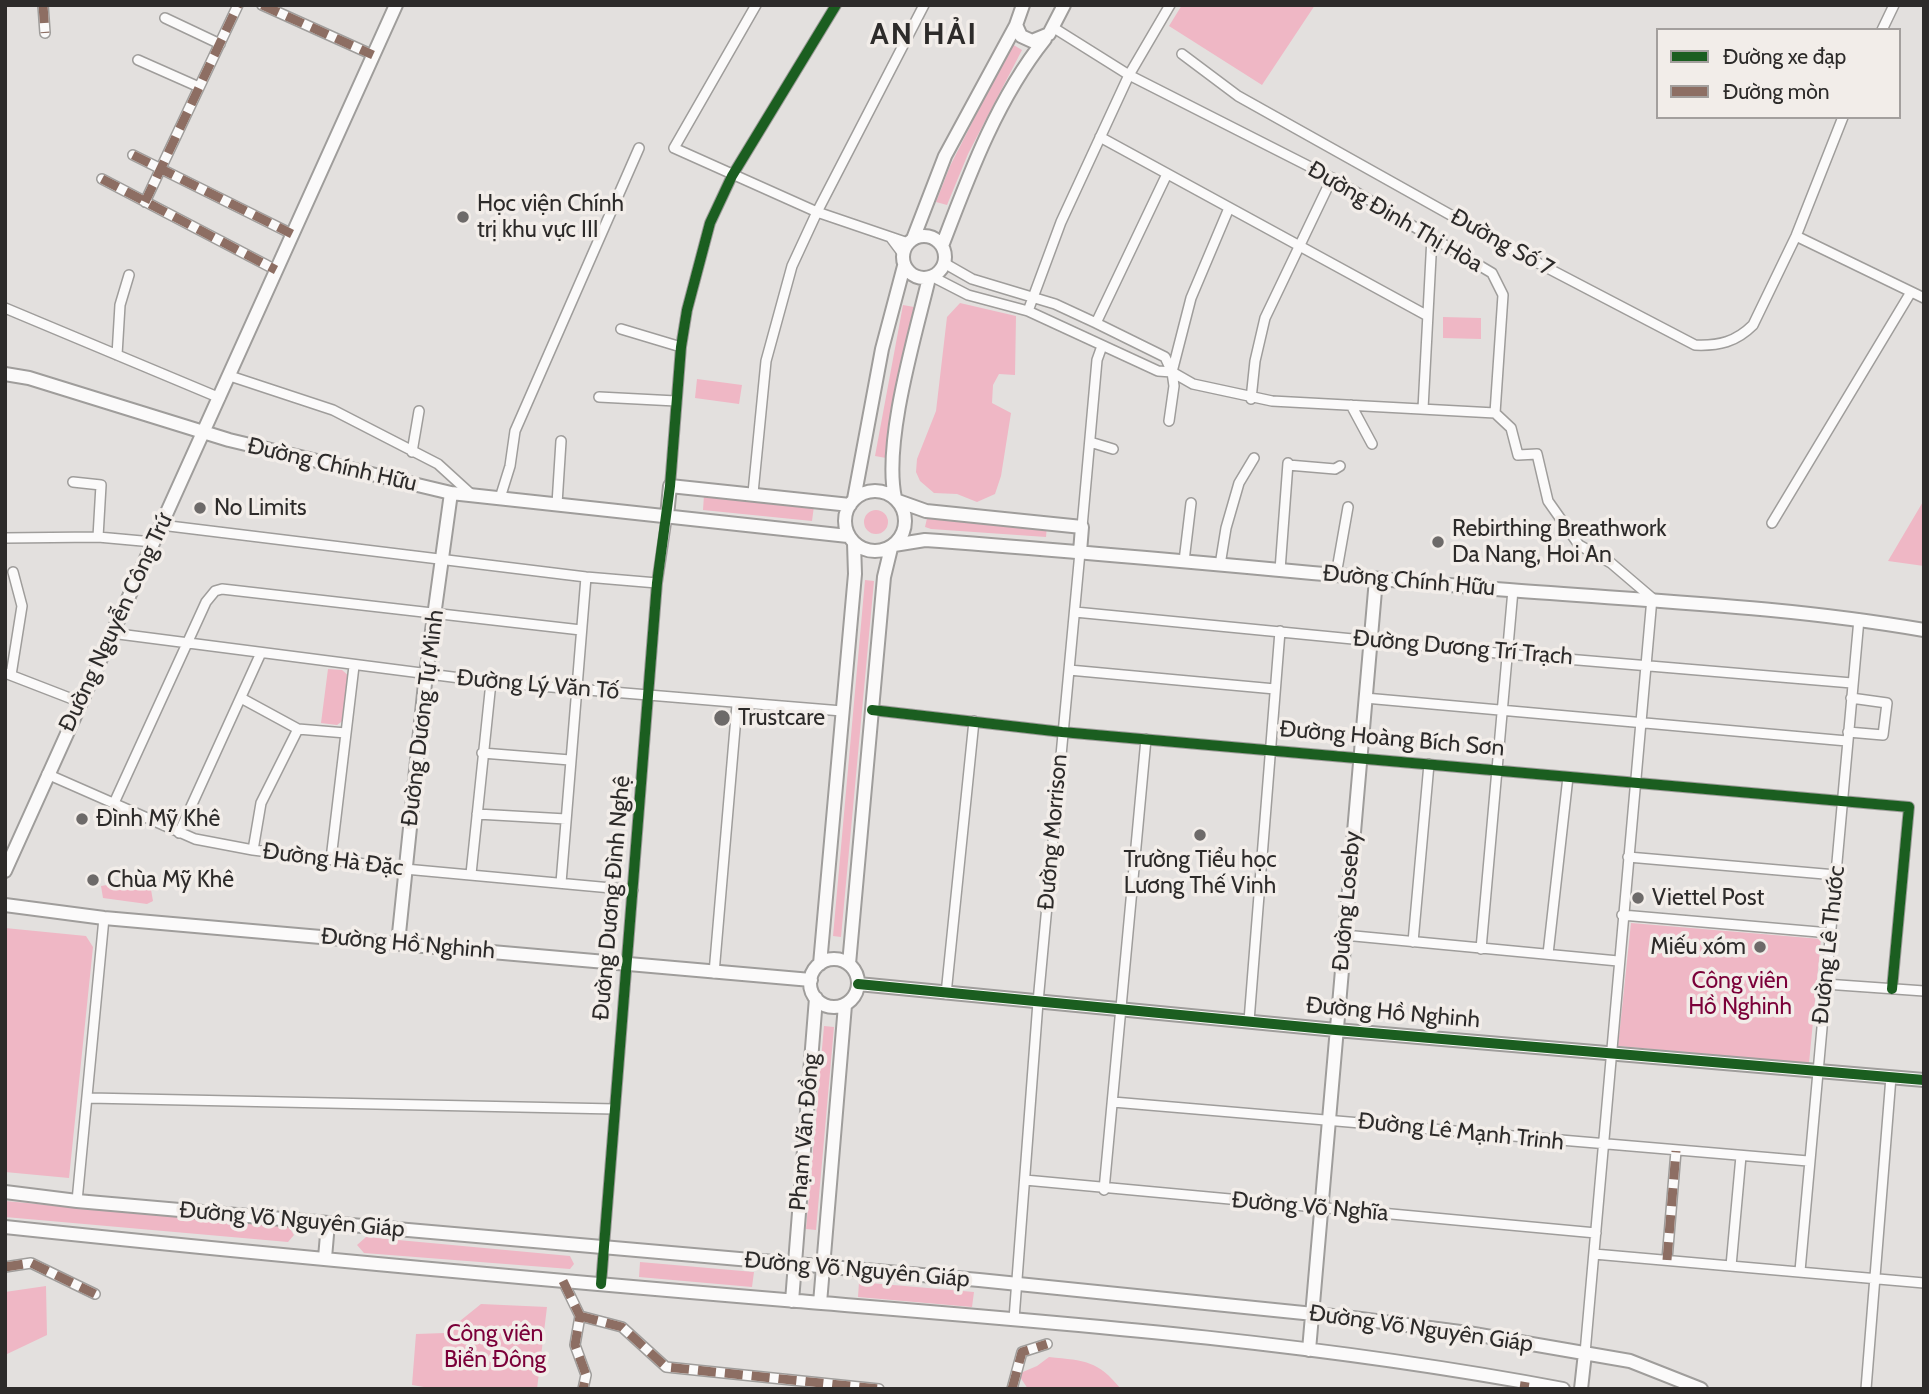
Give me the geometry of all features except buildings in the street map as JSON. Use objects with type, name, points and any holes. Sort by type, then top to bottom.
[{"type":"street","points":[[43,5],[46,33]]},
{"type":"street","points":[[145,202],[238,5]]},
{"type":"street","points":[[262,5],[373,55]]},
{"type":"street","name":"Đường Nguyễn Công Trứ","points":[[5,871],[153,541],[205,434],[396,5]]},
{"type":"street","points":[[756,5],[674,148],[817,212],[890,237],[907,250],[915,277],[931,277],[968,295],[1028,311],[1158,371],[1172,372],[1193,384],[1251,399],[1495,413],[1511,428],[1518,455],[1537,454],[1548,501],[1579,545],[1611,563],[1652,598],[1581,1389]]},
{"type":"street","points":[[667,516],[681,347],[690,299],[710,223],[732,176],[836,5]]},
{"type":"street","points":[[753,493],[766,361],[792,266],[924,5]]},
{"type":"street","points":[[1028,311],[1031,296],[1061,222],[1100,137],[1129,75],[1170,5]]},
{"type":"street","points":[[1883,28],[1894,5]]},
{"type":"street","points":[[944,264],[931,277],[914,338],[891,475],[906,524],[893,547],[884,577],[849,964],[857,976],[858,984],[852,999],[845,1005],[832,1007],[816,999],[811,980],[820,964],[855,566],[845,520],[852,502],[882,349],[907,250],[945,156],[1016,25],[1020,6]]},
{"type":"street","points":[[944,264],[942,246],[994,123],[1030,57],[1054,28],[1060,8]]},
{"type":"street","points":[[164,18],[220,44]]},
{"type":"street","points":[[1016,25],[1026,40],[1045,39]]},
{"type":"street","name":"Đường Đinh Thị Hòa","points":[[1054,28],[1129,75],[1332,178],[1492,274],[1503,295],[1495,413]]},
{"type":"street","name":"Đường Số 7","points":[[1182,54],[1238,96],[1523,256],[1695,345],[1726,343],[1753,325],[1794,240],[1842,119]]},
{"type":"street","points":[[138,60],[199,88]]},
{"type":"street","points":[[1100,137],[1299,243],[1416,312],[1426,315]]},
{"type":"street","points":[[500,498],[510,466],[515,431],[639,148]]},
{"type":"street","points":[[133,155],[292,234]]},
{"type":"street","points":[[1096,323],[1167,174]]},
{"type":"street","points":[[1251,399],[1255,361],[1265,318],[1332,178]]},
{"type":"street","points":[[102,179],[276,270]]},
{"type":"street","points":[[1172,372],[1199,273],[1229,208]]},
{"type":"street","points":[[907,250],[929,237],[942,246]]},
{"type":"street","points":[[1423,409],[1432,237]]},
{"type":"street","points":[[1794,240],[1924,298]]},
{"type":"street","points":[[944,264],[972,279],[1031,296],[1096,323],[1165,357],[1172,372],[1174,386],[1169,421]]},
{"type":"street","points":[[117,355],[120,305],[129,275]]},
{"type":"street","points":[[1772,523],[1911,292]]},
{"type":"street","points":[[5,308],[220,398]]},
{"type":"street","points":[[621,329],[681,347]]},
{"type":"street","name":"Đường Morrison","points":[[1014,1319],[1062,732],[1097,360],[1102,346]]},
{"type":"street","name":"Đường Chính Hữu","points":[[5,374],[29,378],[205,434],[451,492],[851,539]]},
{"type":"street","points":[[230,376],[332,410],[438,464],[472,495]]},
{"type":"street","points":[[599,397],[676,401]]},
{"type":"street","points":[[1351,405],[1372,444]]},
{"type":"street","points":[[412,452],[419,411]]},
{"type":"street","points":[[557,504],[561,441]]},
{"type":"street","points":[[1090,442],[1113,449]]},
{"type":"street","points":[[1220,565],[1226,527],[1239,484],[1254,458]]},
{"type":"street","points":[[1280,570],[1288,464],[1335,469],[1340,466]]},
{"type":"street","points":[[73,482],[101,485],[98,537]]},
{"type":"street","points":[[670,486],[852,502],[874,491],[926,511],[1082,527]]},
{"type":"street","name":"Đường Dương Tự Minh","points":[[398,943],[426,674],[451,492]]},
{"type":"street","points":[[1184,561],[1191,503]]},
{"type":"street","points":[[1336,575],[1348,507]]},
{"type":"street","name":"Đường Dương Đình Nghệ","points":[[601,1284],[657,583],[667,516]]},
{"type":"street","points":[[161,525],[586,577],[657,583]]},
{"type":"street","points":[[5,538],[98,537],[153,541]]},
{"type":"street","points":[[851,539],[868,551],[893,547]]},
{"type":"street","name":"Đường Chính Hữu","points":[[893,547],[925,540],[1513,590],[1652,598],[1859,619],[1924,630]]},
{"type":"street","points":[[13,572],[22,606],[8,674],[80,702]]},
{"type":"street","points":[[561,883],[586,577]]},
{"type":"street","name":"Đường Loseby","points":[[1309,1350],[1319,1207],[1376,579]]},
{"type":"street","points":[[114,803],[206,601],[215,592],[222,590],[581,630]]},
{"type":"street","points":[[1481,949],[1513,590]]},
{"type":"street","name":"Đường Dương Trí Trạch","points":[[1074,612],[1507,654],[1853,683]]},
{"type":"street","name":"Đường Lê Thước","points":[[1800,1271],[1859,619]]},
{"type":"street","points":[[1249,1021],[1280,631]]},
{"type":"street","name":"Đường Lý Văn Tố","points":[[111,633],[260,655],[491,682],[737,705],[842,711]]},
{"type":"street","points":[[179,833],[260,655]]},
{"type":"street","points":[[331,859],[355,666]]},
{"type":"street","points":[[1069,670],[1275,689]]},
{"type":"street","points":[[471,874],[491,682]]},
{"type":"street","points":[[240,698],[298,729],[346,733]]},
{"type":"street","points":[[1365,698],[1847,736],[1883,735],[1887,703],[1851,698]]},
{"type":"street","points":[[714,973],[737,705]]},
{"type":"street","name":"Đường Hoàng Bích Sơn","points":[[872,710],[1062,732],[1909,807],[1892,989]]},
{"type":"street","points":[[946,994],[974,721]]},
{"type":"street","points":[[253,850],[261,803],[298,729]]},
{"type":"street","points":[[1104,1190],[1146,739]]},
{"type":"street","points":[[482,753],[570,760]]},
{"type":"street","points":[[1413,942],[1429,764]]},
{"type":"street","name":"Đường Hà Đặc","points":[[47,774],[179,833],[253,850],[405,869],[634,890]]},
{"type":"street","points":[[1548,954],[1568,777]]},
{"type":"street","points":[[477,814],[566,819]]},
{"type":"street","points":[[1628,857],[1836,875]]},
{"type":"street","name":"Đường Hồ Nghinh","points":[[5,905],[104,918],[811,980]]},
{"type":"street","points":[[1622,915],[1830,933]]},
{"type":"street","points":[[77,1201],[104,918]]},
{"type":"street","points":[[1344,935],[1618,961]]},
{"type":"street","points":[[820,964],[831,960],[849,964]]},
{"type":"street","name":"Đường Hồ Nghinh","points":[[858,984],[1336,1030],[1924,1080]]},
{"type":"street","points":[[1825,984],[1924,991]]},
{"type":"street","name":"Phạm Văn Đồng","points":[[792,1301],[816,999]]},
{"type":"street","name":"Phạm Văn Đồng","points":[[820,1303],[845,1005]]},
{"type":"street","points":[[1866,1389],[1891,1077]]},
{"type":"street","points":[[86,1094],[615,1109]]},
{"type":"street","name":"Đường Lê Mạnh Trinh","points":[[1114,1102],[1602,1145],[1808,1160]]},
{"type":"street","points":[[1667,1260],[1676,1151]]},
{"type":"street","points":[[1731,1266],[1741,1156]]},
{"type":"street","name":"Đường Võ Nghĩa","points":[[1025,1180],[1104,1190],[1596,1233]]},
{"type":"street","name":"Đường Võ Nguyên Giáp","points":[[5,1192],[77,1201],[1016,1284],[1312,1314],[1468,1333],[1630,1361],[1701,1389]]},
{"type":"street","points":[[325,1258],[328,1223]]},
{"type":"street","name":"Đường Võ Nguyên Giáp","points":[[5,1227],[563,1281],[1014,1319],[1309,1350],[1563,1389]]},
{"type":"street","points":[[1594,1254],[1924,1283]]},
{"type":"street","points":[[5,1267],[31,1264],[95,1294]]},
{"type":"street","points":[[563,1281],[580,1317],[575,1345],[586,1375],[583,1389]]},
{"type":"street","points":[[580,1317],[622,1327],[666,1367],[879,1389]]},
{"type":"street","points":[[1012,1389],[1022,1352],[1046,1344]]},
{"type":"green space","points":[[1182,5],[1315,5],[1262,85],[1169,26]]},
{"type":"green space","points":[[1012,44],[1022,50],[968,154],[947,205],[936,202],[950,166]]},
{"type":"green space","points":[[960,303],[1016,316],[1015,375],[999,374],[993,385],[992,403],[1011,413],[1001,476],[995,494],[977,502],[957,494],[934,493],[920,481],[916,472],[917,459],[936,411],[947,317]]},
{"type":"green space","points":[[903,305],[914,307],[894,402],[886,458],[875,456]]},
{"type":"green space","points":[[1443,317],[1481,318],[1481,339],[1443,338]]},
{"type":"green space","points":[[697,379],[742,385],[739,404],[695,398]]},
{"type":"green space","points":[[704,495],[814,506],[812,521],[703,510]]},
{"type":"green space","points":[[1924,500],[1924,566],[1888,561]]},
{"type":"green space","points":[[876,510],[885,513],[888,522],[885,531],[876,534],[867,531],[864,522],[867,513]]},
{"type":"green space","points":[[928,514],[1047,525],[1046,537],[931,529],[925,527]]},
{"type":"green space","points":[[865,580],[874,581],[841,937],[833,936]]},
{"type":"green space","points":[[328,669],[342,670],[350,677],[344,720],[337,725],[321,723]]},
{"type":"green space","points":[[149,878],[153,901],[147,904],[103,898],[101,886]]},
{"type":"green space","name":"Công viên Hồ Nghinh","points":[[1631,923],[1821,939],[1809,1063],[1618,1046]]},
{"type":"green space","points":[[5,928],[86,936],[93,947],[69,1178],[5,1172]]},
{"type":"green space","points":[[824,1026],[834,1027],[816,1230],[806,1229]]},
{"type":"green space","points":[[5,1201],[289,1227],[294,1235],[288,1242],[5,1217]]},
{"type":"green space","points":[[366,1237],[570,1256],[574,1264],[570,1269],[364,1253],[357,1245]]},
{"type":"green space","points":[[640,1262],[754,1272],[752,1287],[639,1277]]},
{"type":"green space","points":[[859,1282],[974,1292],[972,1307],[858,1297]]},
{"type":"green space","points":[[46,1286],[47,1335],[5,1355],[5,1292]]},
{"type":"green space","name":"Công viên Biển Đông","points":[[481,1304],[547,1307],[537,1389],[436,1389],[412,1385],[416,1334],[445,1333]]},
{"type":"green space","points":[[1049,1357],[1097,1367],[1121,1389],[1028,1389],[1018,1374],[1037,1366]]},
{"type":"marked path","points":[[43,5],[45,33]]},
{"type":"marked path","points":[[145,202],[238,5]]},
{"type":"marked path","points":[[262,5],[373,55]]},
{"type":"marked path","points":[[133,155],[292,234]]},
{"type":"marked path","points":[[102,179],[276,270]]},
{"type":"marked path","points":[[1667,1260],[1676,1151]]},
{"type":"marked path","points":[[5,1267],[31,1263],[95,1294]]},
{"type":"marked path","points":[[563,1281],[580,1316],[575,1345],[586,1375],[583,1389]]},
{"type":"marked path","points":[[580,1316],[622,1327],[666,1367],[879,1389]]},
{"type":"marked path","points":[[1012,1389],[1022,1352],[1047,1344]]},
{"type":"marked path","points":[[1524,1389],[1525,1382]]},
{"type":"cycle path","points":[[601,1284],[657,583],[670,486],[681,347],[687,310],[710,223],[732,176],[836,5]]},
{"type":"cycle path","points":[[872,710],[1062,732],[1909,807],[1892,989]]},
{"type":"cycle path","points":[[858,984],[1336,1030],[1924,1080]]},
{"type":"place","name":"Học viện Chính trị khu vực III","points":[[463,217]]},
{"type":"place","name":"No Limits","points":[[200,508]]},
{"type":"place","name":"Rebirthing Breathwork Da Nang, Hoi An","points":[[1438,542]]},
{"type":"place","name":"Trustcare","points":[[722,718]]},
{"type":"place","name":"Đình Mỹ Khê","points":[[82,819]]},
{"type":"place","name":"Trường Tiểu học Lương Thế Vinh","points":[[1200,835]]},
{"type":"place","name":"Chùa Mỹ Khê","points":[[93,880]]},
{"type":"place","name":"Viettel Post","points":[[1638,898]]},
{"type":"place","name":"Miếu xóm","points":[[1760,947]]},
{"type":"district","name":"AN HẢI","points":[[924,35]]}]
